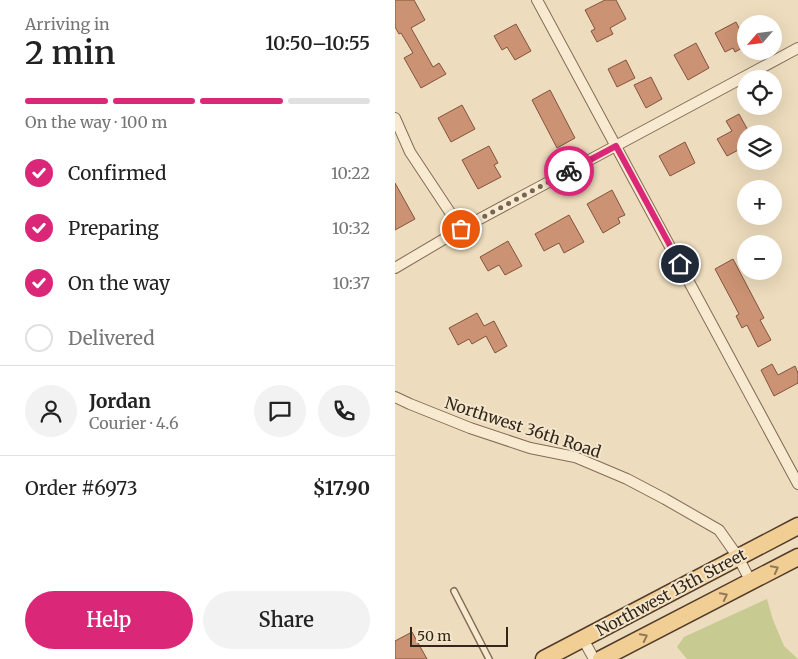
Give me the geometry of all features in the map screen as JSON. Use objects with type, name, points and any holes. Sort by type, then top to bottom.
[{"type":"main road","name":"Northwest 13th Street","points":[[544,659],[798,526]]},
{"type":"main road","name":"Northwest 13th Street","points":[[601,659],[798,557]]},
{"type":"street","points":[[537,0],[798,484]]},
{"type":"street","points":[[395,268],[461,229],[798,48]]},
{"type":"street","points":[[395,118],[410,152],[461,229]]},
{"type":"street","name":"Northwest 36th Road","points":[[395,397],[469,428],[530,448],[575,457],[627,479],[719,530],[738,557],[751,582]]},
{"type":"street","points":[[583,639],[594,659]]},
{"type":"lane","points":[[454,591],[489,659]]},
{"type":"green space","points":[[767,599],[773,620],[784,646],[798,659],[687,659],[677,647],[684,637]]},
{"type":"building","points":[[395,0],[414,0],[425,20],[411,28],[433,67],[439,63],[446,74],[421,88],[404,58],[413,53],[401,33],[399,34],[395,27]]},
{"type":"building","points":[[605,0],[616,0],[626,19],[610,28],[613,34],[597,42],[591,31],[595,29],[585,10]]},
{"type":"building","points":[[736,22],[737,51],[735,52],[733,48],[725,52],[715,33]]},
{"type":"building","points":[[516,24],[531,51],[515,60],[507,47],[502,50],[494,36]]},
{"type":"building","points":[[696,43],[709,68],[688,80],[674,55]]},
{"type":"building","points":[[626,60],[635,78],[617,87],[608,69]]},
{"type":"building","points":[[651,77],[662,99],[646,108],[634,85]]},
{"type":"building","points":[[550,90],[575,138],[557,148],[532,100]]},
{"type":"building","points":[[462,105],[475,129],[451,142],[438,118]]},
{"type":"building","points":[[740,115],[745,125],[737,125],[737,151],[727,156],[717,139],[732,131],[726,121]]},
{"type":"building","points":[[685,142],[695,163],[670,176],[659,156]]},
{"type":"building","points":[[489,146],[498,163],[494,165],[501,177],[478,189],[462,160]]},
{"type":"building","points":[[395,183],[415,219],[395,230]]},
{"type":"building","points":[[612,190],[625,215],[618,218],[620,223],[603,233],[587,204]]},
{"type":"building","points":[[569,215],[584,242],[564,253],[559,243],[544,251],[535,234]]},
{"type":"building","points":[[508,241],[522,266],[505,275],[499,265],[488,271],[480,257]]},
{"type":"building","points":[[733,259],[737,267],[737,280],[744,280],[764,318],[760,320],[771,340],[758,347],[747,325],[742,328],[736,316],[739,314],[715,269]]},
{"type":"building","points":[[477,313],[484,326],[494,321],[507,346],[495,353],[486,336],[472,344],[469,339],[458,345],[449,328]]},
{"type":"building","points":[[772,364],[778,375],[795,366],[798,373],[798,383],[774,396],[761,370]]},
{"type":"building","points":[[412,632],[427,659],[395,659],[395,641]]},
{"type":"way so far","points":[[461,229],[569,171]]},
{"type":"route","points":[[569,171],[616,146],[680,264]]}]
